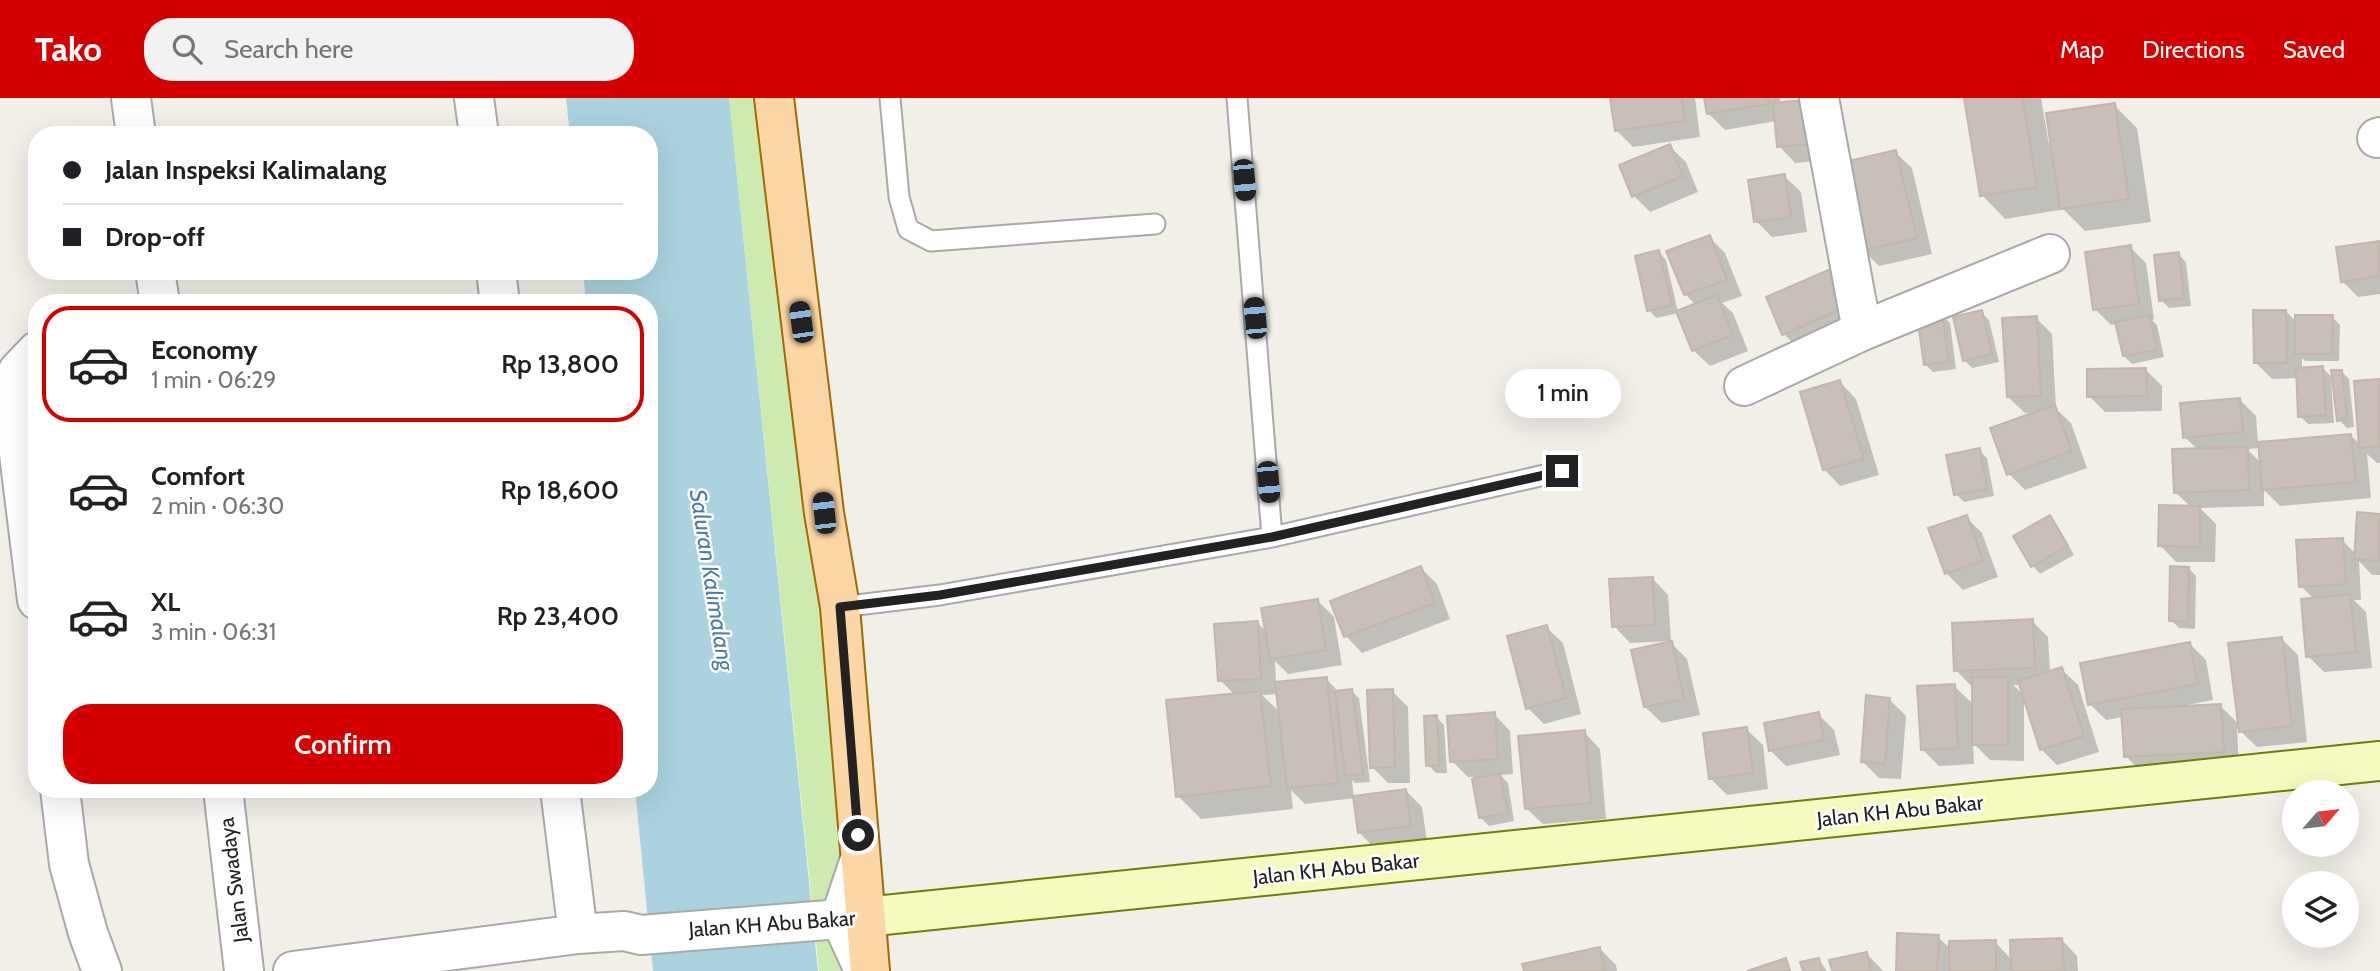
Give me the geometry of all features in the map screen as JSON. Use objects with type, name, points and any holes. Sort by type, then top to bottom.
[{"type":"main road","points":[[774,98],[824,513],[840,607],[858,835],[847,918],[870,971]]},
{"type":"street","points":[[131,98],[135,126]]},
{"type":"street","points":[[474,98],[478,126]]},
{"type":"street","points":[[1819,98],[1862,331]]},
{"type":"street","points":[[1744,386],[1862,331],[2050,254]]},
{"type":"street","points":[[28,360],[5,390],[28,541]]},
{"type":"street","name":"Jalan KH Abu Bakar","points":[[293,971],[578,934],[624,931],[642,935],[847,918],[2380,761]]},
{"type":"street","points":[[61,798],[69,864],[88,933],[102,971]]},
{"type":"street","name":"Jalan Swadaya","points":[[224,798],[244,971]]},
{"type":"street","points":[[561,798],[578,934]]},
{"type":"lane","points":[[890,98],[899,197],[908,229],[931,241],[1155,224]]},
{"type":"lane","points":[[1237,98],[1272,537]]},
{"type":"lane","points":[[840,607],[940,595],[1272,537],[1562,471]]},
{"type":"lane","points":[[847,918],[854,971]]},
{"type":"green space","points":[[729,98],[774,98],[854,971],[819,971]]},
{"type":"water","name":"Saluran Kalimalang","points":[[566,98],[729,98],[818,971],[653,971],[636,798],[658,798],[658,294],[585,294],[584,280],[658,280],[658,126],[569,126]]},
{"type":"building","points":[[1610,98],[1682,98],[1685,121],[1615,131]]},
{"type":"building","points":[[1704,98],[1768,98],[1769,104],[1707,114]]},
{"type":"building","points":[[1964,98],[2023,98],[2037,187],[1980,196]]},
{"type":"building","points":[[1815,99],[1819,143],[1777,147],[1773,103]]},
{"type":"building","points":[[2115,103],[2129,199],[2060,209],[2046,113]]},
{"type":"building","points":[[1670,144],[1683,176],[1632,197],[1619,165]]},
{"type":"building","points":[[1896,150],[1917,238],[1861,251],[1840,163]]},
{"type":"building","points":[[1785,174],[1791,217],[1754,222],[1748,180]]},
{"type":"building","points":[[1710,235],[1727,280],[1684,295],[1666,251]]},
{"type":"building","points":[[2380,241],[2380,276],[2341,282],[2336,247]]},
{"type":"building","points":[[2131,245],[2139,304],[2093,310],[2085,252]]},
{"type":"building","points":[[1659,250],[1672,305],[1647,311],[1635,256]]},
{"type":"building","points":[[2179,252],[2184,298],[2159,301],[2154,255]]},
{"type":"building","points":[[1835,267],[1852,304],[1782,335],[1766,297]]},
{"type":"building","points":[[1717,295],[1733,335],[1692,351],[1676,311]]},
{"type":"building","points":[[1982,310],[1992,354],[1963,361],[1953,317]]},
{"type":"building","points":[[2253,310],[2286,310],[2287,363],[2254,363]]},
{"type":"building","points":[[1942,313],[1949,362],[1924,365],[1917,316]]},
{"type":"building","points":[[2150,315],[2157,350],[2123,356],[2115,322]]},
{"type":"building","points":[[2295,315],[2333,315],[2332,354],[2295,354]]},
{"type":"building","points":[[2037,316],[2041,396],[2007,397],[2002,318]]},
{"type":"building","points":[[2323,366],[2326,415],[2298,417],[2296,368]]},
{"type":"building","points":[[2146,368],[2147,396],[2087,397],[2087,369]]},
{"type":"building","points":[[2331,370],[2342,370],[2347,419],[2337,421]]},
{"type":"building","points":[[2380,379],[2380,446],[2359,448],[2354,381]]},
{"type":"building","points":[[1840,380],[1864,459],[1823,470],[1800,392]]},
{"type":"building","points":[[2240,398],[2243,432],[2183,438],[2180,403]]},
{"type":"building","points":[[2055,405],[2072,451],[2007,475],[1990,428]]},
{"type":"building","points":[[2351,434],[2356,482],[2262,490],[2258,442]]},
{"type":"building","points":[[2248,447],[2249,490],[2174,493],[2172,449]]},
{"type":"building","points":[[1980,448],[1987,489],[1954,495],[1946,455]]},
{"type":"building","points":[[2159,505],[2200,506],[2200,547],[2158,546]]},
{"type":"building","points":[[2357,512],[2380,514],[2380,561],[2354,559]]},
{"type":"building","points":[[1967,515],[1983,561],[1945,574],[1928,528]]},
{"type":"building","points":[[2050,515],[2068,546],[2031,567],[2013,536]]},
{"type":"building","points":[[2343,538],[2346,584],[2299,587],[2296,540]]},
{"type":"building","points":[[1421,566],[1435,603],[1344,637],[1330,601]]},
{"type":"building","points":[[2170,566],[2189,567],[2188,622],[2169,621]]},
{"type":"building","points":[[1653,577],[1655,625],[1612,627],[1609,579]]},
{"type":"building","points":[[2350,594],[2356,652],[2306,657],[2301,599]]},
{"type":"building","points":[[1318,599],[1326,650],[1270,659],[1261,608]]},
{"type":"building","points":[[2033,619],[2035,668],[1954,671],[1952,623]]},
{"type":"building","points":[[1258,621],[1261,679],[1218,681],[1214,624]]},
{"type":"building","points":[[1547,625],[1566,698],[1526,709],[1507,636]]},
{"type":"building","points":[[2282,637],[2292,726],[2239,732],[2228,643]]},
{"type":"building","points":[[1672,641],[1684,699],[1644,707],[1631,650]]},
{"type":"building","points":[[2190,642],[2198,684],[2088,705],[2080,663]]},
{"type":"building","points":[[2062,667],[2084,736],[2040,750],[2018,681]]},
{"type":"building","points":[[1327,677],[1338,783],[1287,788],[1275,682]]},
{"type":"building","points":[[1972,677],[2008,677],[2008,745],[1972,745]]},
{"type":"building","points":[[1955,684],[1958,748],[1921,750],[1917,686]]},
{"type":"building","points":[[1352,689],[1363,774],[1345,776],[1335,691]]},
{"type":"building","points":[[1393,689],[1395,767],[1370,768],[1367,690]]},
{"type":"building","points":[[1260,691],[1271,786],[1176,797],[1166,700]]},
{"type":"building","points":[[1866,695],[1890,698],[1885,764],[1861,762]]},
{"type":"building","points":[[2221,704],[2224,752],[2124,757],[2121,709]]},
{"type":"building","points":[[1495,712],[1498,759],[1450,762],[1447,716]]},
{"type":"building","points":[[1819,712],[1824,740],[1769,751],[1764,723]]},
{"type":"building","points":[[1437,715],[1440,765],[1426,766],[1424,716]]},
{"type":"building","points":[[1747,727],[1753,773],[1709,779],[1703,733]]},
{"type":"building","points":[[1585,730],[1591,803],[1525,809],[1518,736]]},
{"type":"building","points":[[1500,773],[1508,813],[1479,818],[1472,779]]},
{"type":"building","points":[[1406,789],[1411,826],[1358,833],[1353,796]]},
{"type":"building","points":[[1897,933],[1939,935],[1937,971],[1896,971]]},
{"type":"building","points":[[2062,938],[2064,971],[2011,971],[2010,940]]},
{"type":"building","points":[[1996,940],[1996,971],[1949,971],[1949,941]]},
{"type":"building","points":[[1600,947],[1605,971],[1524,971],[1522,964]]},
{"type":"building","points":[[1867,952],[1871,971],[1832,971],[1829,960]]},
{"type":"building","points":[[1786,958],[1790,971],[1747,971]]},
{"type":"building","points":[[1819,958],[1822,971],[1803,971],[1800,962]]},
{"type":"route","points":[[858,835],[840,607],[940,595],[1272,537],[1562,471]]}]
